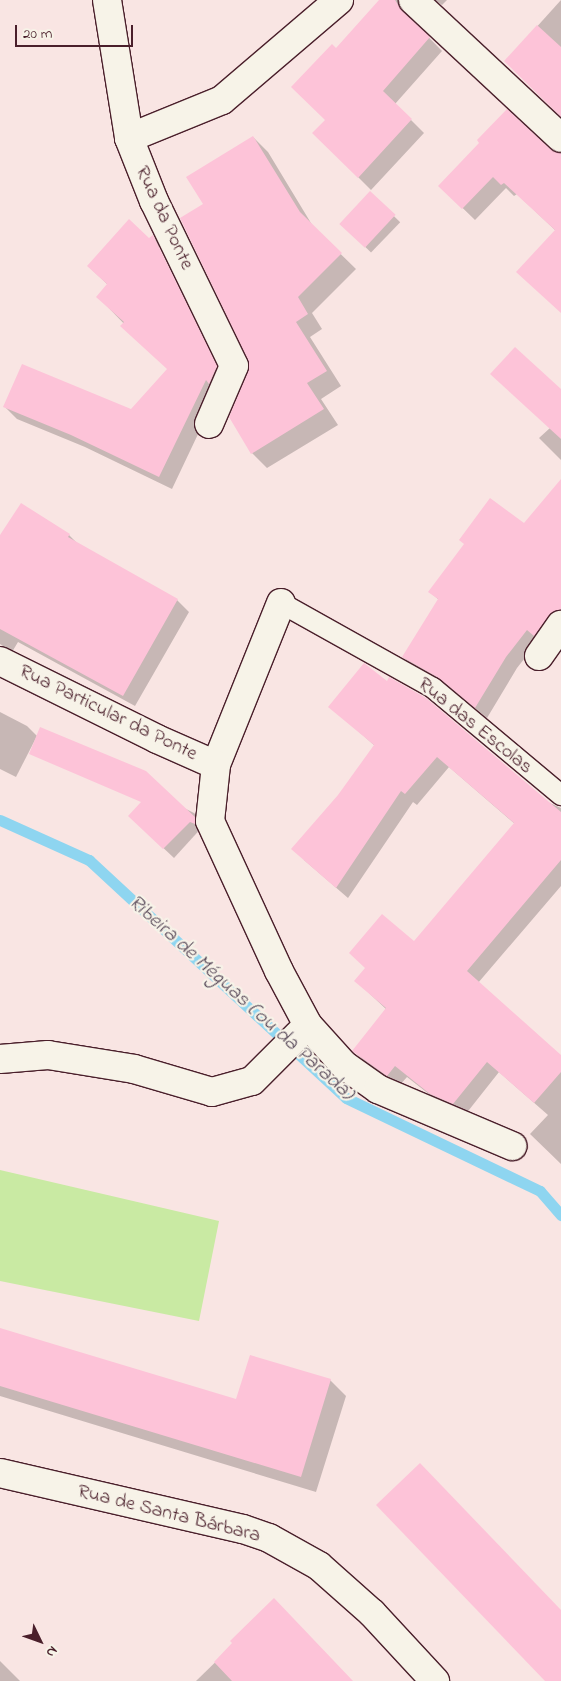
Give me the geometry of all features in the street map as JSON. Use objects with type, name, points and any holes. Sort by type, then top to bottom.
[{"type":"street","name":"Rua da Ponte","points":[[108,0],[128,138],[154,200],[234,366],[209,424]]},
{"type":"street","points":[[128,138],[222,100],[339,0]]},
{"type":"street","points":[[413,0],[561,138]]},
{"type":"street","points":[[281,603],[216,765],[210,821],[279,971],[295,1038],[344,1066],[378,1089],[512,1146]]},
{"type":"street","points":[[539,656],[561,625]]},
{"type":"street","name":"Rua Particular da Ponte","points":[[0,661],[158,739],[216,765]]},
{"type":"street","points":[[0,1060],[48,1055],[134,1069],[212,1092],[252,1081],[295,1038]]},
{"type":"street","name":"Rua de Santa Bárbara","points":[[0,1473],[243,1529],[269,1538],[318,1566],[372,1614],[435,1681]]},
{"type":"lane","name":"Rua das Escolas","points":[[281,603],[433,688],[561,794]]},
{"type":"green space","points":[[0,1170],[219,1221],[199,1321],[0,1281]]},
{"type":"building","points":[[379,0],[395,0],[402,11],[430,37],[383,91],[412,119],[358,178],[312,133],[325,120],[291,87],[332,44],[336,48]]},
{"type":"building","points":[[537,25],[561,47],[561,117],[504,61]]},
{"type":"building","points":[[507,109],[550,149],[561,153],[561,313],[516,272],[555,230],[504,183],[501,185],[493,177],[462,209],[438,186],[479,143],[477,140]]},
{"type":"building","points":[[253,136],[300,212],[342,253],[298,297],[308,314],[296,322],[327,371],[307,383],[324,409],[251,454],[229,417],[248,372],[248,360],[180,218],[203,204],[186,177]]},
{"type":"building","points":[[370,191],[396,215],[365,248],[339,224]]},
{"type":"building","points":[[129,219],[149,238],[153,235],[217,366],[209,384],[206,380],[159,477],[71,435],[3,407],[22,364],[131,409],[167,369],[120,326],[124,322],[96,297],[107,284],[87,266]]},
{"type":"building","points":[[515,347],[561,389],[561,439],[490,374]]},
{"type":"building","points":[[561,479],[561,610],[549,616],[534,636],[527,630],[506,657],[475,708],[439,678],[402,657],[438,599],[428,592],[464,544],[459,540],[490,498],[524,523]]},
{"type":"building","points":[[21,503],[70,534],[68,537],[178,599],[123,696],[0,629],[0,535]]},
{"type":"building","points":[[364,663],[387,681],[389,677],[426,698],[561,812],[561,860],[467,971],[561,1055],[561,1072],[534,1103],[487,1062],[453,1104],[430,1094],[395,1066],[387,1076],[352,1051],[386,1008],[354,981],[365,968],[349,953],[382,914],[414,941],[514,823],[437,757],[405,794],[401,791],[336,888],[291,849],[338,795],[374,745],[328,707]]},
{"type":"building","points":[[40,727],[146,771],[195,817],[195,824],[190,822],[163,849],[128,816],[141,802],[29,754]]},
{"type":"building","points":[[0,1328],[236,1399],[250,1355],[331,1379],[301,1477],[0,1386]]},
{"type":"building","points":[[420,1463],[561,1610],[561,1681],[545,1681],[376,1505]]},
{"type":"building","points":[[274,1598],[353,1681],[232,1681],[214,1662],[232,1643],[230,1641]]},
{"type":"waterway","name":"Ribeira de Méguas (ou da Parada)","points":[[0,820],[89,860],[346,1098],[540,1191],[561,1215]]}]
